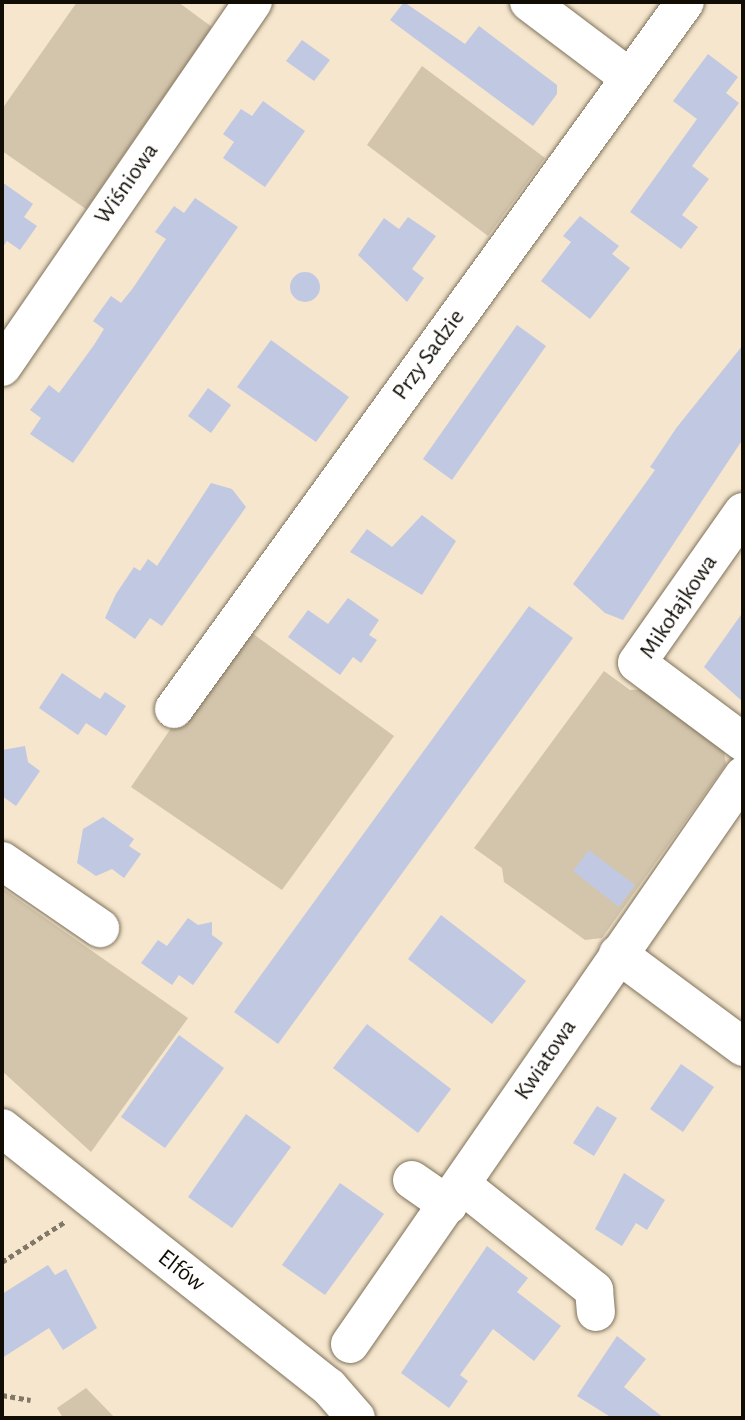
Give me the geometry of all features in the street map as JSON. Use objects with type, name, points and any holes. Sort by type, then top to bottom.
[{"type":"street","name":"Wiśniowa","points":[[2,367],[253,2]]},
{"type":"street","points":[[529,2],[630,78]]},
{"type":"street","name":"Przy Sadzie","points":[[174,709],[685,2]]},
{"type":"street","name":"Mikołajkowa","points":[[743,512],[637,663],[743,742]]},
{"type":"street","name":"Kwiatowa","points":[[350,1344],[743,776]]},
{"type":"street","points":[[2,861],[100,928]]},
{"type":"street","points":[[618,954],[743,1047]]},
{"type":"street","name":"Elfów","points":[[2,1128],[329,1387],[356,1418]]},
{"type":"street","points":[[412,1180],[455,1195],[594,1290],[596,1312]]},
{"type":"path","points":[[2,1262],[73,1217]]},
{"type":"path","points":[[2,1395],[32,1400]]},
{"type":"shaded area","points":[[77,2],[178,2],[212,27],[86,209],[2,151],[2,109]]},
{"type":"shaded area","points":[[422,66],[545,158],[488,236],[367,145]]},
{"type":"shaded area","points":[[252,633],[394,736],[282,890],[131,787],[180,715]]},
{"type":"shaded area","points":[[604,671],[630,690],[646,689],[723,746],[726,764],[602,938],[585,940],[504,882],[502,868],[474,848]]},
{"type":"shaded area","points":[[2,888],[188,1018],[91,1152],[2,1071]]},
{"type":"shaded area","points":[[86,1388],[115,1418],[63,1418],[57,1408]]},
{"type":"building","points":[[404,2],[465,44],[479,26],[557,85],[557,94],[533,126],[390,20]]},
{"type":"building","points":[[302,40],[330,60],[314,81],[286,61]]},
{"type":"building","points":[[708,54],[738,77],[726,93],[739,103],[692,166],[709,179],[682,215],[698,227],[681,249],[630,212],[697,119],[673,101]]},
{"type":"building","points":[[263,101],[305,131],[265,187],[223,158],[234,142],[223,134],[241,109],[252,116]]},
{"type":"building","points":[[2,182],[33,204],[24,217],[37,226],[20,250],[7,241],[2,248]]},
{"type":"building","points":[[195,198],[238,227],[73,463],[30,434],[41,418],[30,410],[49,385],[59,393],[104,329],[93,321],[111,296],[121,303],[166,239],[155,232],[174,206],[184,213]]},
{"type":"building","points":[[580,216],[619,246],[612,254],[630,268],[590,319],[541,281],[571,242],[563,236]]},
{"type":"building","points":[[408,217],[436,236],[412,269],[424,278],[407,302],[358,255],[384,218],[399,229]]},
{"type":"building","points":[[305,272],[315,277],[320,287],[315,297],[305,302],[295,297],[290,287],[295,277]]},
{"type":"building","points":[[517,325],[546,346],[452,480],[423,459]]},
{"type":"building","points":[[271,340],[349,397],[316,442],[237,387]]},
{"type":"building","points":[[743,345],[743,439],[623,620],[605,613],[573,584],[655,470],[650,467],[677,427]]},
{"type":"building","points":[[208,388],[231,405],[211,433],[188,416]]},
{"type":"building","points":[[211,483],[232,489],[246,507],[162,626],[150,618],[135,639],[105,618],[116,594],[134,567],[140,571],[148,559],[157,566]]},
{"type":"building","points":[[422,515],[456,541],[422,595],[350,552],[367,529],[392,547]]},
{"type":"building","points":[[348,598],[379,620],[369,635],[377,640],[361,663],[353,657],[340,675],[288,637],[308,610],[328,624]]},
{"type":"building","points":[[529,606],[573,638],[278,1044],[234,1012]]},
{"type":"building","points":[[743,612],[743,702],[704,667]]},
{"type":"building","points":[[62,673],[100,699],[105,692],[126,706],[106,736],[86,723],[78,735],[39,708]]},
{"type":"building","points":[[25,746],[28,762],[40,771],[16,806],[2,796],[2,750]]},
{"type":"building","points":[[103,817],[134,839],[129,846],[141,854],[124,878],[112,869],[96,876],[77,863],[83,829]]},
{"type":"building","points":[[589,850],[635,885],[619,907],[573,871]]},
{"type":"building","points":[[441,915],[526,981],[492,1024],[408,959]]},
{"type":"building","points":[[188,918],[198,925],[212,922],[212,935],[223,943],[193,985],[179,975],[172,985],[141,963],[158,940],[167,946]]},
{"type":"building","points":[[367,1024],[451,1089],[418,1133],[333,1068]]},
{"type":"building","points":[[179,1035],[224,1068],[165,1148],[121,1117]]},
{"type":"building","points":[[681,1064],[714,1087],[683,1132],[650,1109]]},
{"type":"building","points":[[597,1106],[617,1118],[594,1156],[573,1143]]},
{"type":"building","points":[[246,1114],[291,1147],[232,1228],[188,1197]]},
{"type":"building","points":[[624,1173],[665,1200],[647,1230],[636,1223],[622,1246],[595,1229]]},
{"type":"building","points":[[340,1183],[384,1214],[325,1295],[282,1265]]},
{"type":"building","points":[[487,1246],[528,1278],[517,1292],[561,1326],[534,1361],[493,1329],[460,1375],[468,1381],[449,1408],[401,1373]]},
{"type":"building","points":[[48,1265],[55,1275],[66,1269],[97,1328],[63,1350],[49,1328],[2,1358],[2,1294]]},
{"type":"building","points":[[617,1336],[646,1359],[624,1387],[664,1418],[612,1418],[577,1396]]}]
